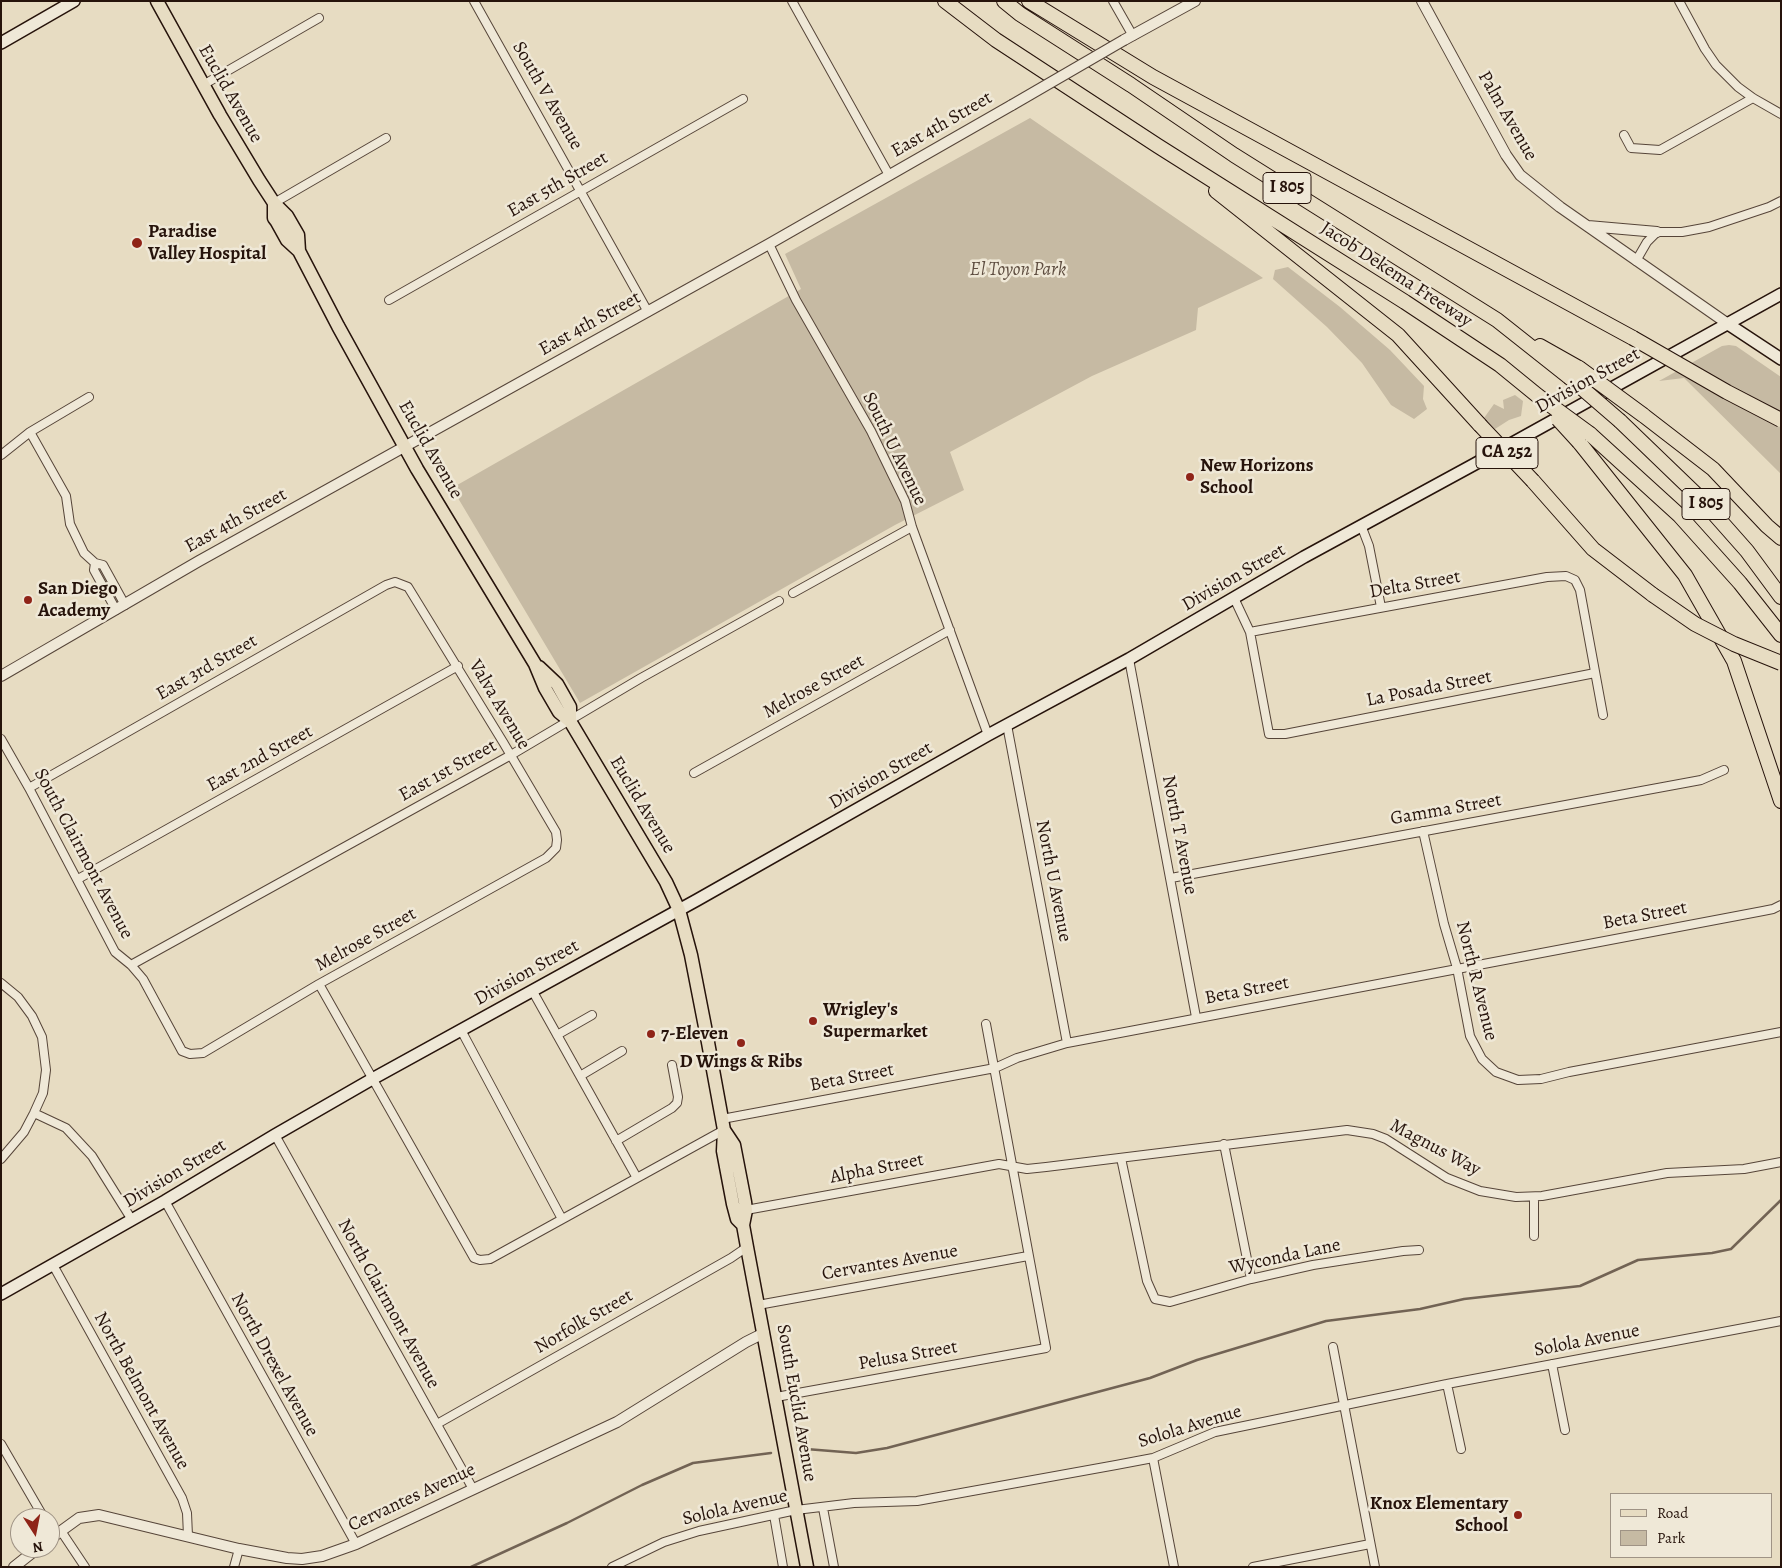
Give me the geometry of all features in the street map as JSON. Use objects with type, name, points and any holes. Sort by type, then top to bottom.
[{"type":"highway","name":"Jacob Dekema Freeway","points":[[945,1],[996,40],[1500,365],[1538,396],[1584,438]]},
{"type":"highway","name":"Jacob Dekema Freeway","points":[[1004,1],[1020,14],[1132,84],[1234,155],[1497,320],[1574,372],[1620,421],[1701,499],[1747,551],[1781,597]]},
{"type":"highway","points":[[1029,1],[1153,77],[1781,420]]},
{"type":"highway","name":"CA 252","points":[[1158,146],[1398,335],[1593,549],[1653,595],[1695,624],[1726,640],[1781,663]]},
{"type":"highway","points":[[1574,372],[1643,415],[1714,469],[1781,538]]},
{"type":"highway","points":[[1584,438],[1684,575],[1734,661],[1781,801]]},
{"type":"highway","name":"I 805","points":[[1584,438],[1680,515],[1740,583],[1781,634]]},
{"type":"main road","points":[[1,44],[74,1]]},
{"type":"main road","name":"Euclid Avenue","points":[[156,1],[203,85],[274,203],[274,218],[287,240],[299,251],[417,469],[536,664],[557,684],[570,707],[570,721],[666,882],[679,910],[698,991],[723,1125]]},
{"type":"main road","name":"Division Street","points":[[1,1294],[165,1201],[374,1078],[679,910],[988,735],[1129,659],[1361,525],[1781,294]]},
{"type":"main road","points":[[1728,324],[1781,358]]},
{"type":"main road","points":[[723,1125],[734,1145],[746,1210],[743,1225]]},
{"type":"main road","points":[[723,1125],[723,1152],[737,1218],[743,1225]]},
{"type":"main road","name":"South Euclid Avenue","points":[[743,1225],[807,1567]]},
{"type":"street","name":"South V Avenue","points":[[474,1],[648,312]]},
{"type":"street","points":[[792,1],[889,175]]},
{"type":"street","points":[[1113,1],[1129,38]]},
{"type":"street","name":"East 4th Street","points":[[1,676],[405,446],[455,420],[769,244],[1195,1]]},
{"type":"street","name":"Palm Avenue","points":[[1422,1],[1506,155],[1520,175],[1539,191],[1636,261],[1728,324]]},
{"type":"street","points":[[1679,1],[1716,65],[1738,87],[1781,114]]},
{"type":"street","points":[[203,85],[319,18]]},
{"type":"street","points":[[1624,135],[1631,148],[1660,150],[1753,98]]},
{"type":"street","name":"East 5th Street","points":[[389,300],[743,99]]},
{"type":"street","points":[[274,203],[386,138]]},
{"type":"street","points":[[1586,225],[1657,232],[1682,232],[1709,227],[1769,207],[1781,201]]},
{"type":"street","points":[[1636,261],[1646,242],[1657,232]]},
{"type":"street","name":"South U Avenue","points":[[769,244],[796,300],[871,431],[905,501],[912,527],[988,735]]},
{"type":"street","points":[[1,455],[30,432],[89,397]]},
{"type":"street","points":[[30,432],[66,496],[70,524],[84,553],[95,563],[103,565],[120,607]]},
{"type":"street","points":[[1361,525],[1370,546],[1381,607]]},
{"type":"street","points":[[793,594],[912,527]]},
{"type":"street","name":"Delta Street","points":[[1250,632],[1381,607],[1556,576],[1566,576],[1575,580],[1580,590],[1595,673]]},
{"type":"street","name":"East 3rd Street","points":[[29,788],[386,585],[394,582],[403,584]]},
{"type":"street","name":"Valva Avenue","points":[[403,584],[408,586],[458,666],[556,832],[556,848]]},
{"type":"street","points":[[1234,598],[1250,632]]},
{"type":"street","name":"East 1st Street","points":[[131,965],[510,755],[641,678],[779,601]]},
{"type":"street","name":"Melrose Street","points":[[694,773],[950,630]]},
{"type":"street","name":"La Posada Street","points":[[1250,632],[1269,734],[1284,734],[1595,673]]},
{"type":"street","name":"North T Avenue","points":[[1129,659],[1196,1017]]},
{"type":"street","name":"East 2nd Street","points":[[78,879],[458,666]]},
{"type":"street","points":[[1595,673],[1603,715]]},
{"type":"street","name":"North U Avenue","points":[[1007,725],[1067,1042]]},
{"type":"street","name":"South Clairmont Avenue","points":[[1,739],[78,879],[115,952],[131,965],[143,979],[182,1051],[190,1054]]},
{"type":"street","name":"Gamma Street","points":[[1171,878],[1701,780],[1724,770]]},
{"type":"street","name":"North R Avenue","points":[[1423,831],[1444,924],[1457,968],[1470,1036],[1482,1059],[1496,1072],[1518,1080],[1528,1080],[1781,1032]]},
{"type":"street","name":"Melrose Street","points":[[190,1054],[203,1053],[319,984],[546,858],[556,848]]},
{"type":"street","name":"Beta Street","points":[[374,1078],[474,1258],[480,1260],[490,1259],[637,1178],[723,1125],[995,1068],[1018,1058],[1067,1042],[1767,910],[1781,905]]},
{"type":"street","points":[[1,983],[26,1006],[38,1026],[46,1059],[46,1076],[43,1092],[34,1114],[24,1132],[1,1159]]},
{"type":"street","points":[[319,984],[374,1078]]},
{"type":"street","points":[[532,990],[637,1178]]},
{"type":"street","points":[[557,1035],[592,1015]]},
{"type":"street","points":[[986,1024],[1028,1256]]},
{"type":"street","points":[[461,1030],[562,1220]]},
{"type":"street","points":[[580,1076],[622,1051]]},
{"type":"street","points":[[616,1141],[672,1108],[677,1103],[678,1097],[672,1066]]},
{"type":"street","points":[[34,1114],[66,1128],[92,1156],[132,1220]]},
{"type":"street","name":"Magnus Way","points":[[1013,1166],[1027,1169],[1346,1130],[1373,1134],[1386,1139],[1447,1178],[1480,1191],[1516,1197],[1534,1197],[1667,1173],[1744,1169],[1781,1162]]},
{"type":"street","name":"North Clairmont Avenue","points":[[275,1135],[473,1489]]},
{"type":"street","points":[[1224,1144],[1251,1279]]},
{"type":"street","name":"Wyconda Lane","points":[[1121,1158],[1147,1281],[1155,1299],[1170,1302],[1251,1279],[1329,1263],[1419,1250]]},
{"type":"street","name":"Alpha Street","points":[[746,1210],[999,1164],[1013,1166]]},
{"type":"street","points":[[1534,1197],[1534,1236]]},
{"type":"street","name":"North Drexel Avenue","points":[[165,1201],[356,1544]]},
{"type":"street","name":"Norfolk Street","points":[[436,1424],[731,1258],[747,1247]]},
{"type":"street","name":"Cervantes Avenue","points":[[758,1305],[1028,1256]]},
{"type":"street","name":"Pelusa Street","points":[[776,1397],[1046,1348],[1028,1256]]},
{"type":"street","name":"North Belmont Avenue","points":[[53,1265],[182,1498],[187,1513],[188,1536]]},
{"type":"street","name":"Solola Avenue","points":[[612,1567],[664,1542],[700,1531],[796,1510],[867,1502],[917,1501],[1153,1458],[1215,1432],[1447,1384],[1781,1321]]},
{"type":"street","name":"Cervantes Avenue","points":[[60,1529],[79,1518],[99,1515],[239,1549],[287,1558],[302,1559],[322,1556],[356,1544],[617,1422],[746,1342],[764,1333]]},
{"type":"street","points":[[1333,1347],[1374,1567]]},
{"type":"street","points":[[1552,1364],[1565,1430]]},
{"type":"street","points":[[1447,1384],[1461,1449]]},
{"type":"street","points":[[1,1444],[38,1508]]},
{"type":"street","points":[[1153,1458],[1174,1567]]},
{"type":"street","points":[[823,1508],[834,1567]]},
{"type":"street","points":[[774,1515],[783,1567]]},
{"type":"street","points":[[60,1540],[85,1567]]},
{"type":"street","points":[[1253,1567],[1370,1544]]},
{"type":"street","points":[[234,1567],[239,1549]]},
{"type":"street","points":[[14,1567],[25,1558]]},
{"type":"green space","name":"El Toyon Park","points":[[1030,118],[1263,278],[1198,308],[1196,330],[1092,376],[950,452],[964,490],[895,525],[580,703],[452,488],[801,289],[785,254]]},
{"type":"green space","points":[[1288,267],[1340,307],[1390,350],[1424,386],[1423,399],[1427,409],[1414,419],[1391,405],[1362,363],[1327,327],[1273,279],[1275,270]]},
{"type":"green space","points":[[1722,346],[1736,346],[1781,377],[1781,474],[1684,378],[1659,381]]},
{"type":"green space","points":[[1515,395],[1523,401],[1521,416],[1509,420],[1495,429],[1484,418],[1494,404],[1504,409],[1503,400]]},
{"type":"waterway","points":[[806,1449],[856,1453],[887,1448],[1150,1378],[1197,1360],[1326,1321],[1420,1309],[1464,1299],[1580,1286],[1638,1260],[1712,1253],[1731,1249],[1781,1200]]},
{"type":"waterway","points":[[471,1567],[567,1523],[642,1485],[693,1463],[771,1453]]},
{"type":"place","name":"Paradise Valley Hospital","points":[[137,243]]},
{"type":"place","name":"New Horizons School","points":[[1190,477]]},
{"type":"place","name":"San Diego Academy","points":[[28,600]]},
{"type":"place","name":"Wrigley's Supermarket","points":[[813,1021]]},
{"type":"place","name":"7-Eleven","points":[[651,1034]]},
{"type":"place","name":"D Wings & Ribs","points":[[741,1043]]},
{"type":"place","name":"Knox Elementary School","points":[[1518,1515]]}]
